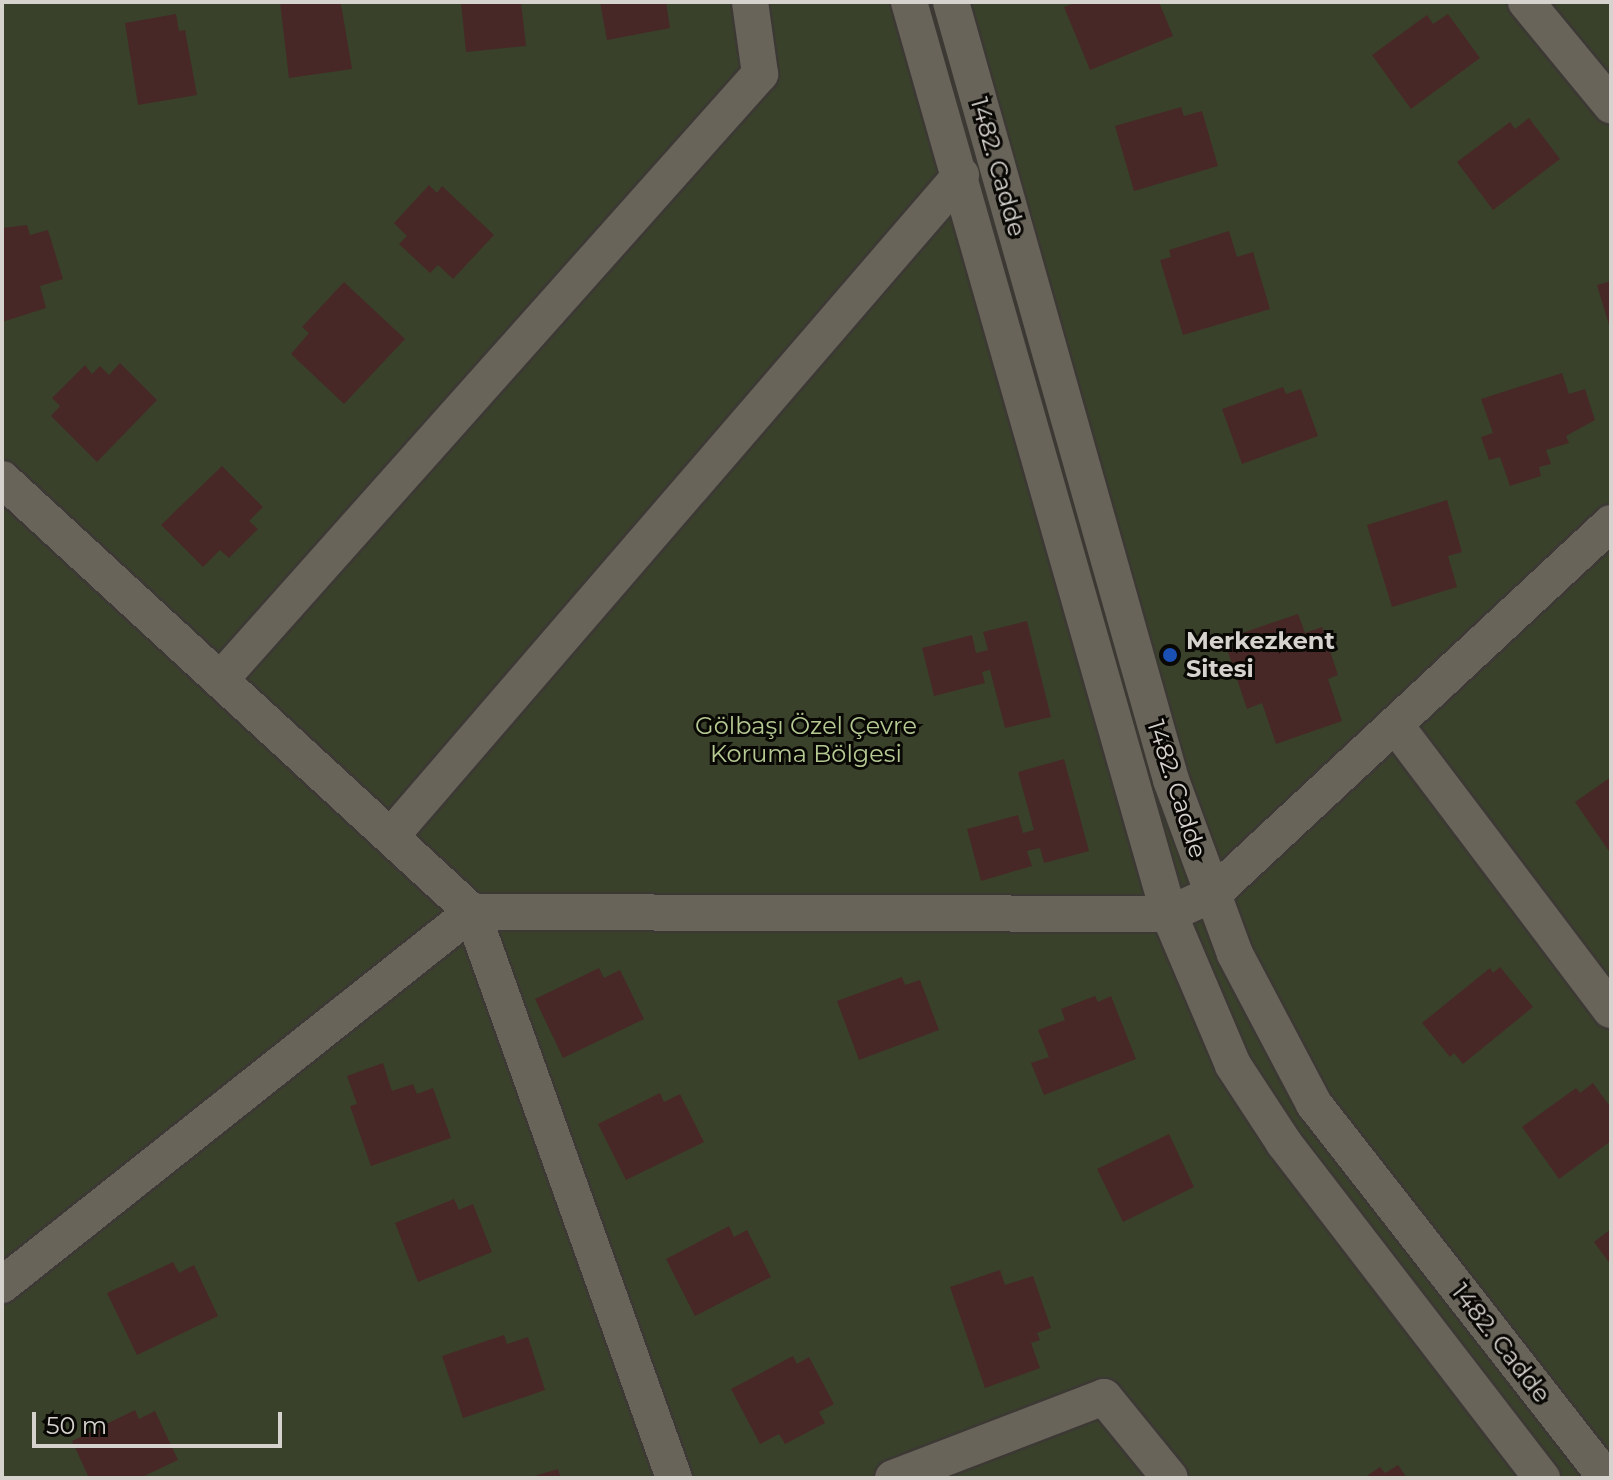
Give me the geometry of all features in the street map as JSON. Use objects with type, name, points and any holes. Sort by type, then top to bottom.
[{"type":"street","points":[[220,680],[760,74],[750,2]]},
{"type":"street","name":"1482. Cadde","points":[[909,2],[961,175],[1169,914],[1233,1065],[1284,1143],[1542,1478]]},
{"type":"street","name":"1482. Cadde","points":[[951,2],[1171,780],[1235,954],[1314,1104],[1606,1478]]},
{"type":"street","points":[[1526,2],[1611,105]]},
{"type":"street","points":[[391,836],[961,175]]},
{"type":"street","points":[[2,479],[472,912],[674,1478]]},
{"type":"street","points":[[2,1285],[472,912],[1169,914],[1213,894],[1611,523]]},
{"type":"street","points":[[1396,726],[1611,1010]]},
{"type":"street","points":[[893,1478],[1104,1397],[1170,1478]]},
{"type":"green space","name":"Gölbaşı Özel Çevre Koruma Bölgesi","points":[[2,2],[1611,2],[1611,1478],[2,1478]]},
{"type":"building","points":[[280,2],[341,4],[352,69],[289,78]]},
{"type":"building","points":[[461,2],[521,2],[526,46],[466,52]]},
{"type":"building","points":[[600,2],[666,2],[670,28],[607,40]]},
{"type":"building","points":[[1077,2],[1159,2],[1173,36],[1090,70],[1064,7]]},
{"type":"building","points":[[176,14],[179,31],[185,30],[197,95],[138,105],[125,23]]},
{"type":"building","points":[[1448,14],[1480,58],[1411,109],[1372,55],[1427,15],[1433,24]]},
{"type":"building","points":[[1181,107],[1184,116],[1202,111],[1218,166],[1134,191],[1115,126]]},
{"type":"building","points":[[1529,118],[1560,159],[1493,210],[1457,162],[1510,122],[1515,129]]},
{"type":"building","points":[[429,185],[437,193],[442,186],[494,235],[453,279],[438,265],[430,273],[399,244],[407,236],[394,223]]},
{"type":"building","points":[[27,225],[30,235],[48,230],[63,279],[40,286],[46,308],[2,322],[2,228]]},
{"type":"building","points":[[1229,231],[1237,257],[1253,252],[1270,309],[1183,335],[1160,260],[1171,257],[1169,250]]},
{"type":"building","points":[[1611,281],[1611,328],[1610,328],[1597,285]]},
{"type":"building","points":[[344,282],[405,339],[344,404],[291,354],[309,333],[302,327]]},
{"type":"building","points":[[120,363],[157,400],[97,462],[51,416],[60,406],[52,398],[85,365],[92,374],[100,366],[109,375]]},
{"type":"building","points":[[1562,373],[1569,394],[1585,389],[1595,420],[1566,436],[1569,443],[1546,450],[1551,464],[1539,467],[1541,476],[1510,486],[1500,457],[1489,460],[1481,437],[1493,433],[1481,399]]},
{"type":"building","points":[[1283,387],[1286,394],[1301,389],[1318,436],[1242,464],[1222,409]]},
{"type":"building","points":[[222,466],[263,507],[249,521],[258,529],[229,558],[220,550],[203,567],[161,525]]},
{"type":"building","points":[[1447,500],[1462,552],[1448,556],[1457,587],[1392,607],[1367,525]]},
{"type":"building","points":[[1298,614],[1305,633],[1322,627],[1338,675],[1328,679],[1342,721],[1276,744],[1262,703],[1247,709],[1227,649],[1242,643],[1239,634]]},
{"type":"building","points":[[1027,621],[1051,717],[1005,728],[990,670],[982,672],[985,683],[934,696],[922,648],[972,635],[976,653],[988,650],[983,632]]},
{"type":"building","points":[[1064,759],[1089,851],[1044,863],[1040,848],[1027,851],[1032,866],[981,881],[967,829],[1018,815],[1023,833],[1034,830],[1018,772]]},
{"type":"building","points":[[1611,777],[1611,854],[1575,802]]},
{"type":"building","points":[[1500,967],[1533,1007],[1463,1064],[1454,1053],[1450,1057],[1422,1023],[1490,968],[1493,973]]},
{"type":"building","points":[[599,968],[604,978],[620,970],[644,1019],[563,1058],[535,999]]},
{"type":"building","points":[[902,977],[905,985],[920,980],[939,1030],[859,1060],[837,1001]]},
{"type":"building","points":[[1095,996],[1098,1002],[1111,996],[1136,1059],[1044,1095],[1031,1063],[1049,1057],[1038,1030],[1065,1020],[1061,1009]]},
{"type":"building","points":[[383,1063],[392,1091],[413,1084],[417,1094],[433,1088],[451,1138],[371,1166],[350,1106],[357,1104],[347,1076]]},
{"type":"building","points":[[1593,1083],[1611,1108],[1611,1141],[1559,1179],[1522,1127],[1576,1088],[1580,1093]]},
{"type":"building","points":[[660,1093],[664,1102],[680,1094],[704,1142],[626,1180],[598,1124]]},
{"type":"building","points":[[1169,1134],[1194,1187],[1123,1222],[1097,1169]]},
{"type":"building","points":[[454,1199],[459,1210],[473,1204],[492,1252],[418,1282],[395,1223]]},
{"type":"building","points":[[729,1226],[734,1237],[747,1230],[771,1277],[695,1316],[666,1259]]},
{"type":"building","points":[[1611,1229],[1611,1265],[1594,1242]]},
{"type":"building","points":[[173,1262],[179,1273],[194,1265],[218,1316],[137,1355],[107,1293]]},
{"type":"building","points":[[1000,1270],[1005,1285],[1033,1276],[1051,1328],[1037,1333],[1040,1340],[1031,1343],[1040,1368],[985,1388],[950,1287]]},
{"type":"building","points":[[504,1335],[507,1344],[528,1337],[545,1390],[463,1418],[442,1356]]},
{"type":"building","points":[[793,1356],[797,1364],[809,1357],[834,1404],[819,1412],[825,1423],[785,1444],[779,1434],[760,1444],[731,1389]]},
{"type":"building","points":[[135,1410],[139,1419],[155,1411],[178,1460],[140,1478],[89,1478],[72,1441]]},
{"type":"building","points":[[1398,1465],[1407,1478],[1364,1478],[1380,1467],[1385,1473]]},
{"type":"building","points":[[558,1469],[561,1478],[531,1478],[531,1477]]},
{"type":"place","name":"Merkezkent Sitesi","points":[[1170,655]]}]
